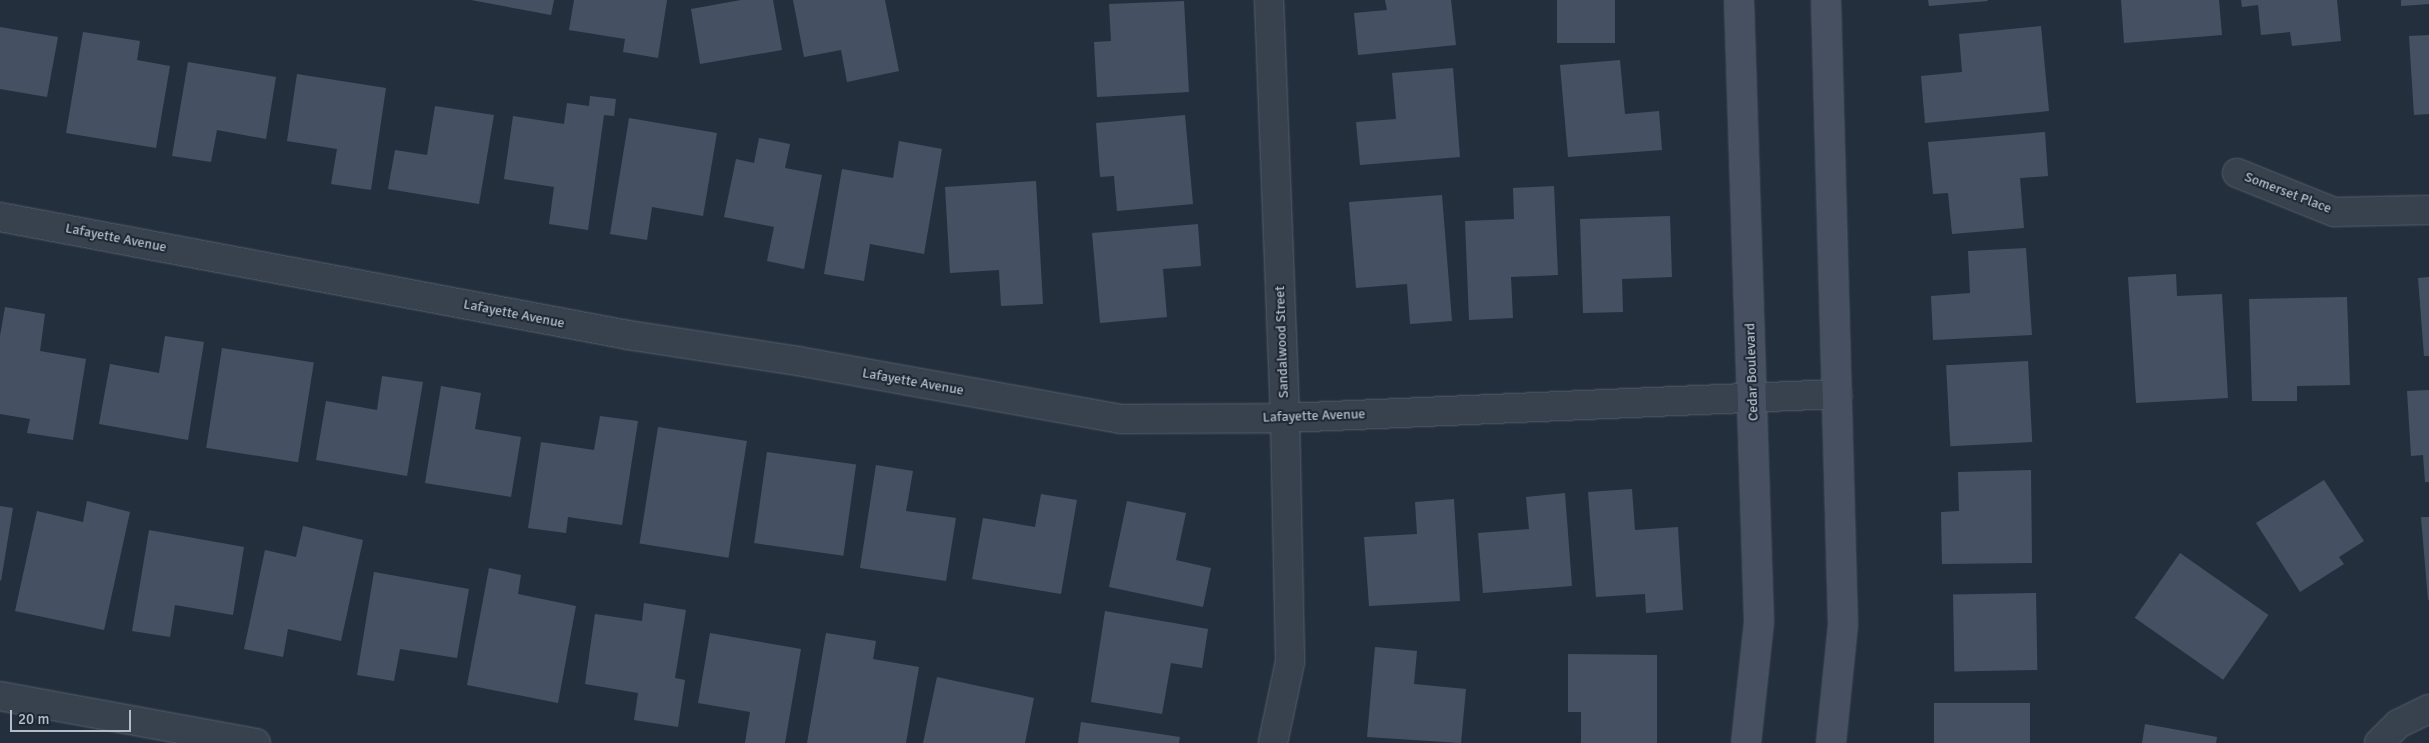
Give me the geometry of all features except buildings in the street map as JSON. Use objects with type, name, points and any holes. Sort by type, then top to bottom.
[{"type":"main road","name":"Cedar Boulevard","points":[[1740,0],[1759,622],[1746,743]]},
{"type":"main road","points":[[1826,0],[1843,625],[1831,743]]},
{"type":"street","name":"Sandalwood Street","points":[[1269,0],[1285,418],[1290,662],[1272,743]]},
{"type":"street","name":"Somerset Place","points":[[2237,173],[2334,212],[2429,210]]},
{"type":"street","name":"Lafayette Avenue","points":[[0,217],[628,336],[798,361],[1121,419],[1285,418],[1752,396],[1837,394]]},
{"type":"street","points":[[0,696],[256,743]]},
{"type":"street","points":[[2379,743],[2398,724],[2429,709]]}]
